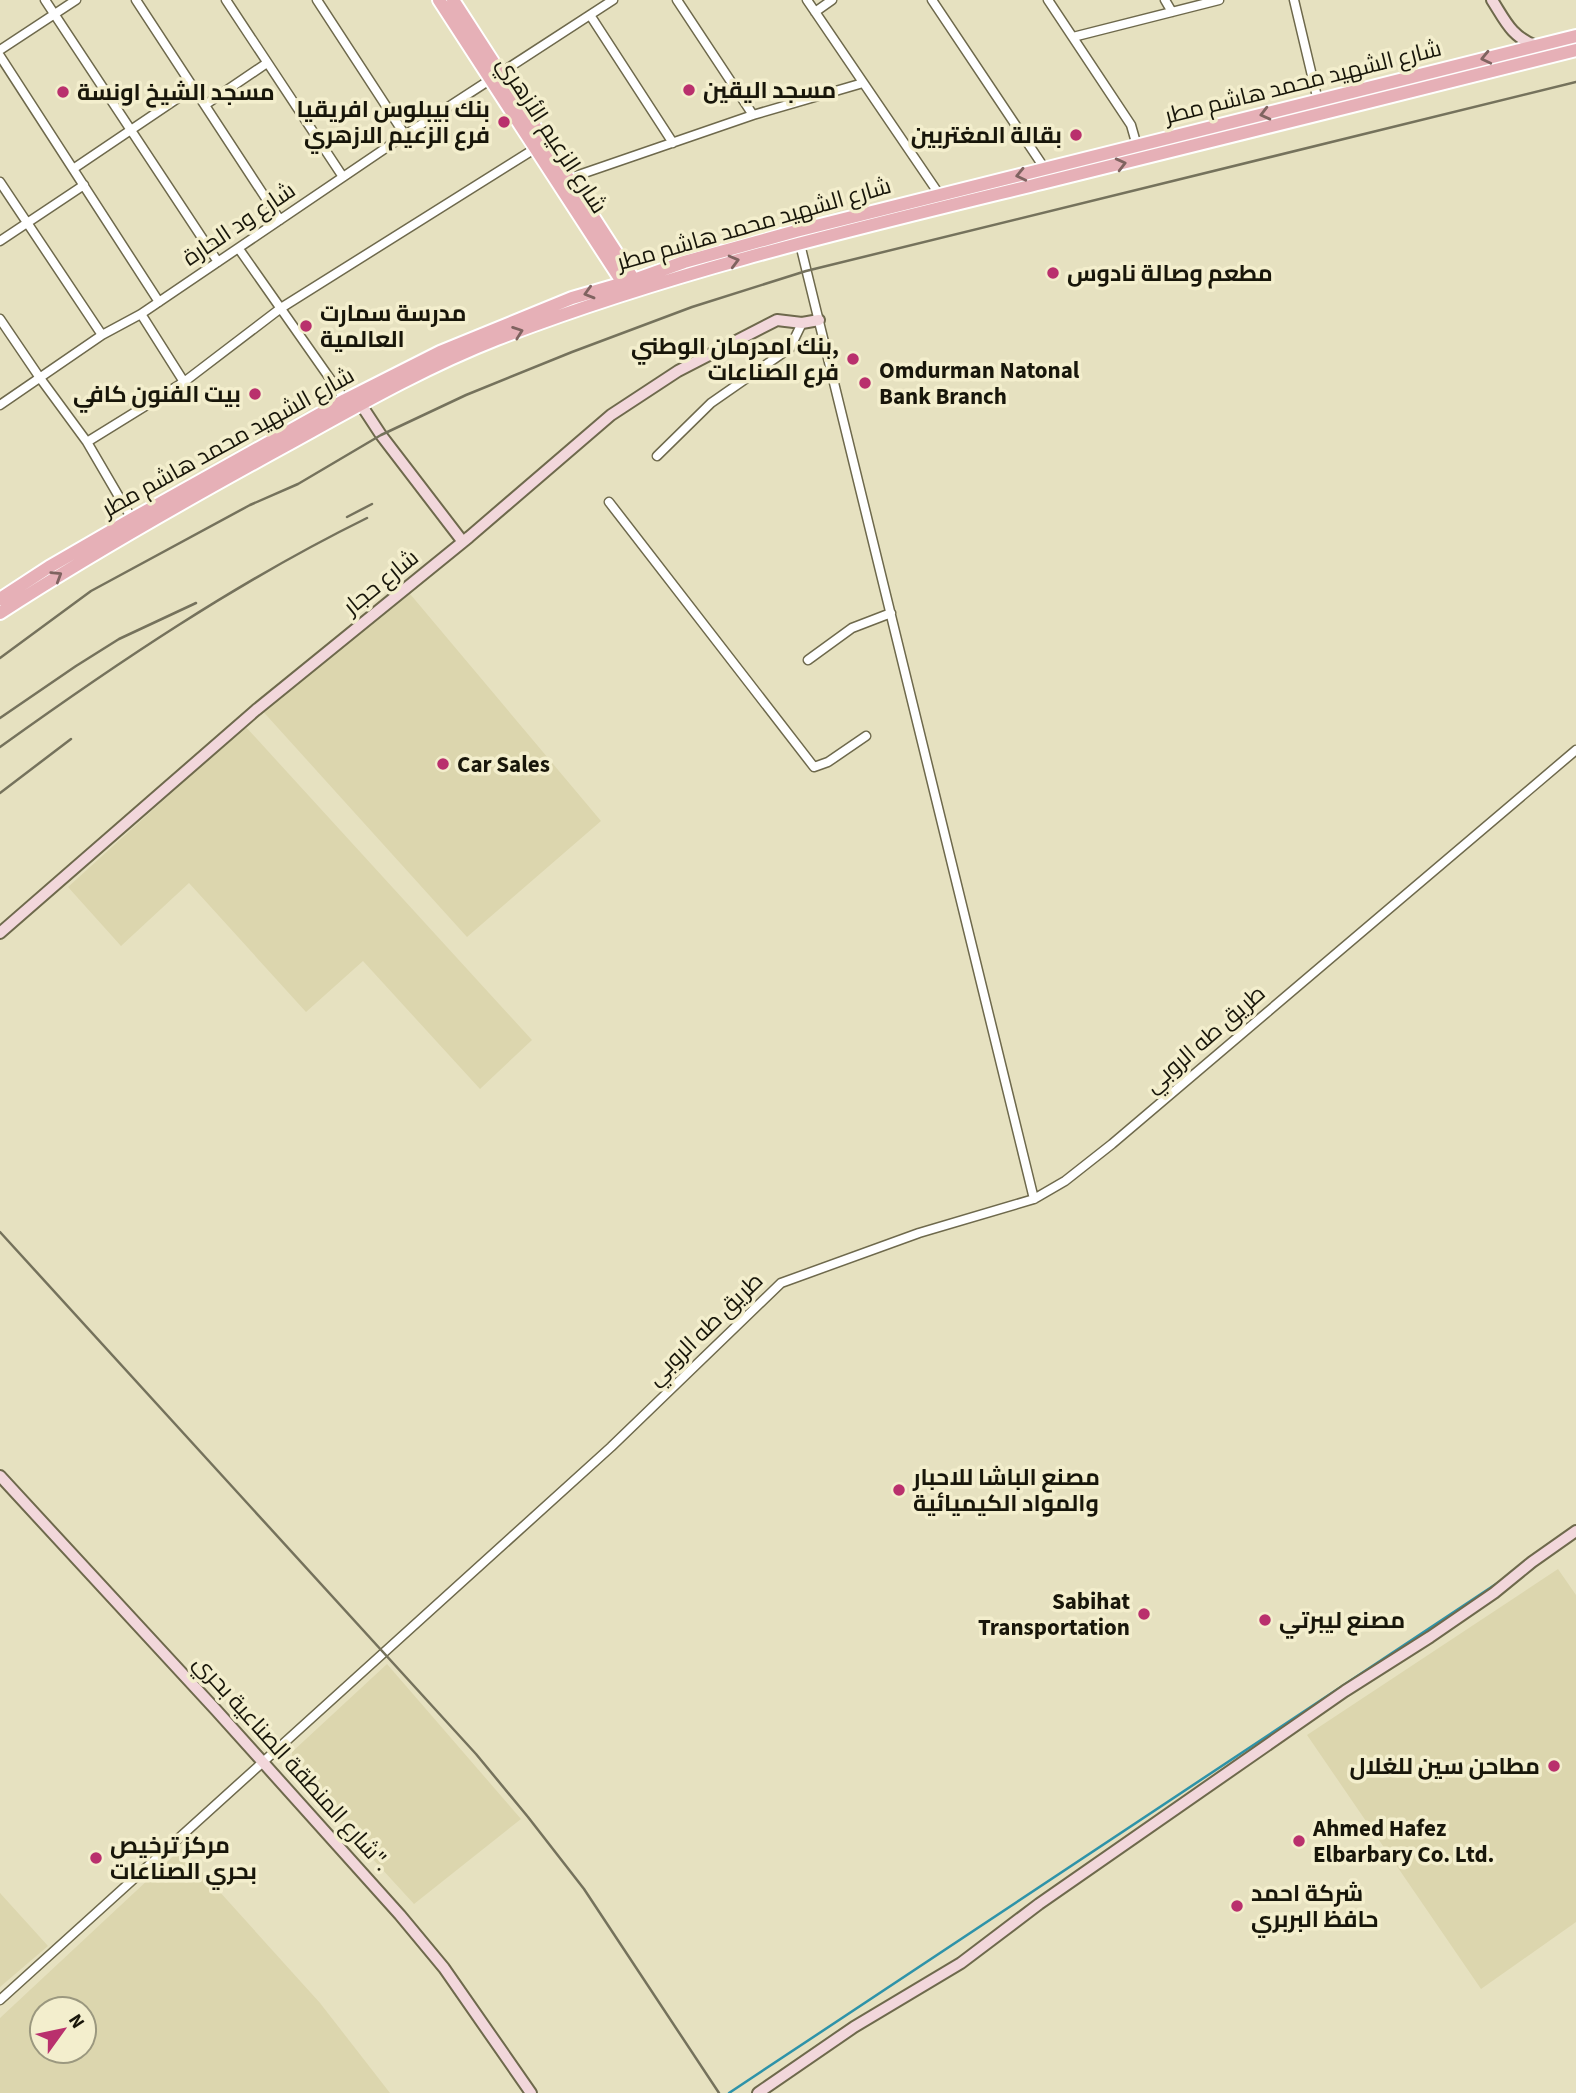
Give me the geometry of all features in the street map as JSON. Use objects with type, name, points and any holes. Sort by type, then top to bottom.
[{"type":"main road","name":"شارع الزعيم الأزهري","points":[[439,0],[567,179],[630,287]]},
{"type":"main road","name":"شارع الزعيم الأزهري","points":[[453,0],[536,148],[630,287]]},
{"type":"main road","name":"شارع الشهيد محمد هاشم مطر","points":[[0,612],[135,530],[402,381],[684,262],[939,194],[1576,36]]},
{"type":"main road","name":"شارع الشهيد محمد هاشم مطر","points":[[0,599],[132,519],[345,400],[440,352],[572,298],[720,265],[1576,50]]},
{"type":"main road","points":[[1442,69],[1445,82]]},
{"type":"street","points":[[45,0],[218,262]]},
{"type":"street","points":[[76,0],[0,53],[159,302]]},
{"type":"street","points":[[136,0],[280,220]]},
{"type":"street","points":[[226,0],[343,177]]},
{"type":"street","points":[[317,0],[405,135]]},
{"type":"street","name":"شارع ود الحارة","points":[[0,405],[102,335],[141,314],[405,135],[613,0]]},
{"type":"street","points":[[677,0],[753,115]]},
{"type":"street","points":[[807,0],[939,194]]},
{"type":"street","points":[[816,12],[832,0]]},
{"type":"street","points":[[932,0],[1045,169]]},
{"type":"street","points":[[1048,0],[1131,125],[1137,146]]},
{"type":"street","points":[[1165,0],[1172,12]]},
{"type":"street","points":[[1073,37],[1219,0]]},
{"type":"street","points":[[1294,0],[1318,100]]},
{"type":"street","points":[[1492,0],[1516,35],[1536,46]]},
{"type":"street","points":[[590,15],[673,143]]},
{"type":"street","points":[[205,106],[267,63]]},
{"type":"street","points":[[567,179],[753,115],[863,83]]},
{"type":"street","points":[[73,169],[193,88]]},
{"type":"street","points":[[86,442],[184,382],[281,309],[536,148]]},
{"type":"street","points":[[0,182],[102,335]]},
{"type":"street","points":[[0,241],[84,185]]},
{"type":"street","points":[[800,244],[1034,1199]]},
{"type":"street","points":[[239,249],[345,400]]},
{"type":"street","points":[[141,314],[184,382]]},
{"type":"street","points":[[0,319],[86,442],[132,519]]},
{"type":"street","name":"شارع حجار","points":[[0,933],[256,710],[463,542],[611,415],[666,378],[777,320],[802,323],[819,320]]},
{"type":"street","points":[[657,456],[711,403],[790,348],[802,323]]},
{"type":"street","points":[[360,403],[463,542]]},
{"type":"street","points":[[609,502],[814,767],[828,762],[866,736]]},
{"type":"street","points":[[808,660],[852,628],[891,614]]},
{"type":"street","name":"طريق طه الروبي","points":[[0,2000],[611,1447],[781,1283],[919,1233],[1034,1199],[1065,1181],[1576,750]]},
{"type":"street","name":"شارع المنطقة الصناعية بحري\".","points":[[0,1476],[264,1763],[428,1947],[531,2093]]},
{"type":"street","points":[[758,2093],[854,2027],[961,1963],[1039,1904],[1335,1698],[1494,1593],[1576,1531]]},
{"type":"shaded area","name":"Car Sales","points":[[400,582],[601,821],[467,937],[259,707]]},
{"type":"shaded area","points":[[245,726],[532,1040],[480,1089],[363,961],[306,1012],[189,883],[121,946],[68,887]]},
{"type":"shaded area","points":[[1558,1569],[1576,1595],[1576,1922],[1481,1989],[1307,1735]]},
{"type":"shaded area","points":[[387,1664],[521,1819],[414,1904],[292,1771],[292,1752]]},
{"type":"shaded area","points":[[181,1849],[320,2003],[390,2093],[0,2093],[0,2018]]},
{"type":"shaded area","points":[[0,1893],[48,1946],[0,1987]]},
{"type":"waterway","points":[[729,2093],[1499,1582]]},
{"type":"railway","points":[[0,658],[91,591],[250,505],[298,484],[381,435],[466,395],[692,307],[806,271],[1576,82]]},
{"type":"railway","points":[[347,517],[372,504]]},
{"type":"railway","points":[[0,747],[88,685],[225,596],[367,518]]},
{"type":"railway","points":[[0,718],[119,639],[196,603]]},
{"type":"railway","points":[[0,793],[71,739]]},
{"type":"railway","points":[[0,1232],[476,1754],[584,1889],[719,2093]]},
{"type":"place","name":"مسجد اليقين","points":[[689,90]]},
{"type":"place","name":"مسجد الشيخ اونسة","points":[[63,92]]},
{"type":"place","name":"بنك بيبلوس افريقيا فرع الزعيم الازهري","points":[[504,122]]},
{"type":"place","name":"بقالة المغتربين","points":[[1076,135]]},
{"type":"place","name":"مطعم وصالة نادوس","points":[[1053,273]]},
{"type":"place","name":"مدرسة سمارت العالمية","points":[[306,326]]},
{"type":"place","name":"بنك امدرمان الوطني, فرع الصناعات","points":[[853,359]]},
{"type":"place","name":"Omdurman Natonal Bank Branch","points":[[865,383]]},
{"type":"place","name":"بيت الفنون كافي","points":[[255,394]]},
{"type":"place","name":"Car Sales","points":[[443,764]]},
{"type":"place","name":"مصنع الباشا للاحبار والمواد الكيميائية","points":[[899,1490]]},
{"type":"place","name":"Sabihat Transportation","points":[[1144,1614]]},
{"type":"place","name":"مصنع ليبرتي","points":[[1265,1620]]},
{"type":"place","name":"مطاحن سين للغلال","points":[[1554,1766]]},
{"type":"place","name":"Ahmed Hafez Elbarbary Co. Ltd.","points":[[1299,1841]]},
{"type":"place","name":"مركز ترخيص بحري الصناعات","points":[[96,1858]]},
{"type":"place","name":"شركة احمد حافظ البربري","points":[[1237,1906]]}]
